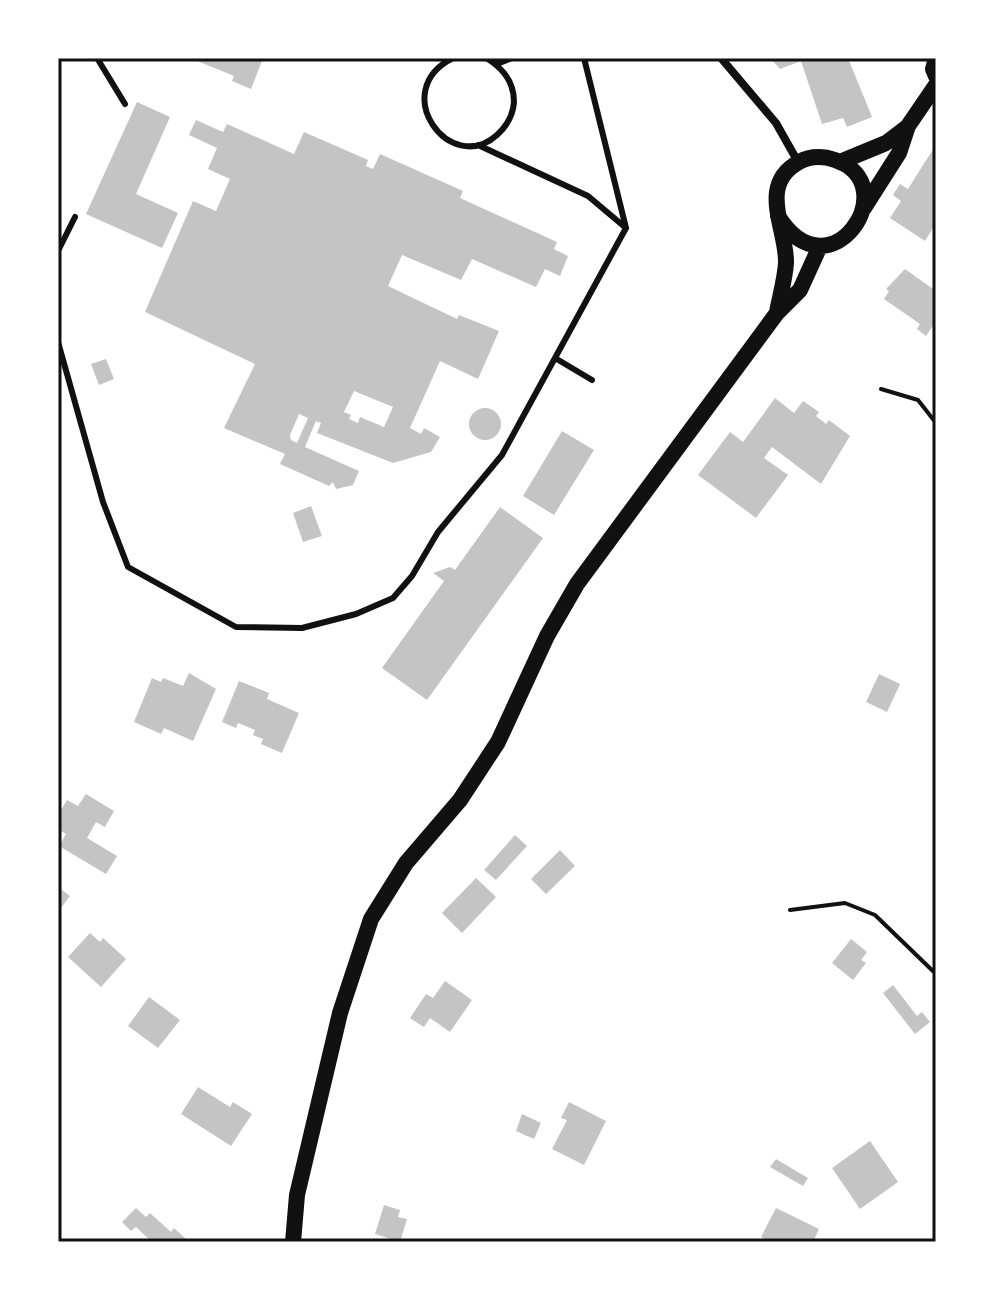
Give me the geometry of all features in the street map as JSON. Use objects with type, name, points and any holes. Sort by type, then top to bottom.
[{"type":"main road","points":[[936,58],[933,69],[936,76]]},
{"type":"main road","points":[[778,216],[787,232],[802,242],[820,246],[848,236],[899,153],[908,126],[936,85]]},
{"type":"main road","points":[[840,162],[886,143],[908,126]]},
{"type":"main road","points":[[777,313],[786,260],[775,201],[778,186],[786,172],[798,162],[826,157],[840,162],[860,182],[864,209]]},
{"type":"main road","points":[[293,1242],[297,1195],[340,1013],[371,919],[406,863],[460,800],[498,742],[547,636],[577,584],[777,313],[800,290],[820,246]]},
{"type":"street","points":[[721,58],[776,123],[798,162]]},
{"type":"lane","points":[[97,58],[125,104]]},
{"type":"lane","points":[[453,58],[432,73],[426,86],[426,115],[446,140],[462,145],[478,145],[494,138],[506,126],[513,111],[514,93],[508,77],[497,64],[486,58]]},
{"type":"lane","points":[[497,64],[512,58]]},
{"type":"lane","points":[[58,342],[103,502],[128,567],[236,627],[302,628],[356,614],[393,598],[412,576],[438,532],[502,455],[626,228],[584,58]]},
{"type":"lane","points":[[478,145],[588,196],[626,228]]},
{"type":"lane","points":[[58,251],[75,217]]},
{"type":"lane","points":[[555,358],[592,380]]},
{"type":"path","points":[[881,389],[918,400],[936,423]]},
{"type":"path","points":[[790,910],[845,903],[875,915],[936,974]]},
{"type":"building","points":[[190,58],[263,58],[251,89],[232,81],[234,76]]},
{"type":"building","points":[[770,58],[848,58],[872,117],[847,127],[843,118],[822,124],[801,61],[780,69]]},
{"type":"building","points":[[137,102],[170,117],[136,194],[178,213],[162,248],[86,214]]},
{"type":"building","points":[[196,120],[223,132],[227,124],[294,154],[304,132],[368,160],[366,166],[373,169],[380,154],[463,191],[460,198],[557,242],[554,249],[568,256],[560,276],[545,269],[536,287],[472,259],[461,280],[402,255],[388,286],[457,319],[459,315],[499,331],[478,379],[440,361],[410,428],[421,434],[424,428],[440,437],[431,452],[393,463],[317,433],[321,423],[316,421],[305,447],[359,471],[353,485],[336,489],[333,482],[329,486],[280,464],[285,454],[224,428],[255,364],[145,312],[193,201],[216,211],[230,179],[208,169],[217,148],[189,135]],"holes":[[[354,391],[393,407],[384,427],[360,417],[358,423],[349,419],[351,415],[344,412]],[[299,414],[308,418],[297,443],[291,440],[290,435]]]},
{"type":"building","points":[[932,151],[936,153],[936,223],[925,241],[890,218],[901,201],[893,195],[900,184],[908,189]]},
{"type":"building","points":[[905,269],[936,291],[936,330],[932,327],[926,336],[917,329],[920,324],[884,299],[889,291],[886,289]]},
{"type":"building","points":[[106,359],[114,379],[99,385],[91,364]]},
{"type":"building","points":[[775,398],[794,413],[803,401],[819,412],[816,416],[826,424],[829,420],[850,436],[821,484],[772,447],[764,458],[788,475],[756,518],[698,475],[730,432],[743,442]]},
{"type":"building","points":[[485,408],[496,413],[501,424],[496,435],[485,440],[474,435],[469,424],[474,413]]},
{"type":"building","points":[[562,431],[594,450],[554,515],[523,496]]},
{"type":"building","points":[[311,506],[322,536],[303,542],[293,513]]},
{"type":"building","points":[[500,507],[543,538],[427,700],[382,668],[444,581],[433,573],[450,567],[455,570]]},
{"type":"building","points":[[189,673],[216,689],[193,741],[164,728],[161,734],[134,722],[152,678],[161,682],[163,678],[183,686]]},
{"type":"building","points":[[879,674],[900,684],[887,712],[866,702]]},
{"type":"building","points":[[239,681],[269,693],[267,699],[299,713],[282,753],[261,744],[263,739],[253,735],[255,730],[238,723],[236,728],[222,722]]},
{"type":"building","points":[[86,794],[114,811],[105,827],[96,822],[87,838],[117,856],[106,874],[59,846],[66,834],[58,829],[58,815],[67,800],[78,806]]},
{"type":"building","points":[[515,835],[527,846],[496,880],[484,870]]},
{"type":"building","points":[[560,850],[575,866],[546,894],[531,879]]},
{"type":"building","points":[[476,878],[496,897],[462,933],[442,913]]},
{"type":"building","points":[[58,887],[70,896],[58,912]]},
{"type":"building","points":[[90,933],[100,942],[103,938],[126,959],[101,987],[68,957]]},
{"type":"building","points":[[851,939],[867,952],[861,960],[866,963],[853,980],[832,963]]},
{"type":"building","points":[[445,981],[472,1000],[450,1032],[430,1018],[424,1027],[410,1018],[426,994],[433,998]]},
{"type":"building","points":[[893,985],[917,1016],[922,1012],[930,1022],[915,1034],[883,993]]},
{"type":"building","points":[[149,997],[180,1020],[158,1048],[128,1026]]},
{"type":"building","points":[[198,1087],[230,1107],[233,1102],[252,1114],[231,1146],[181,1114]]},
{"type":"building","points":[[569,1102],[606,1121],[584,1165],[552,1149],[567,1120],[561,1118]]},
{"type":"building","points":[[522,1114],[541,1123],[534,1139],[516,1131]]},
{"type":"building","points":[[870,1141],[898,1182],[860,1209],[832,1168]]},
{"type":"building","points":[[776,1159],[808,1178],[803,1186],[770,1167]]},
{"type":"building","points":[[384,1205],[400,1210],[398,1217],[407,1219],[400,1242],[375,1234]]},
{"type":"building","points":[[136,1208],[146,1217],[150,1213],[171,1232],[174,1228],[189,1242],[152,1242],[136,1227],[131,1231],[122,1222]]},
{"type":"building","points":[[776,1208],[819,1229],[813,1242],[770,1242],[761,1237]]}]
